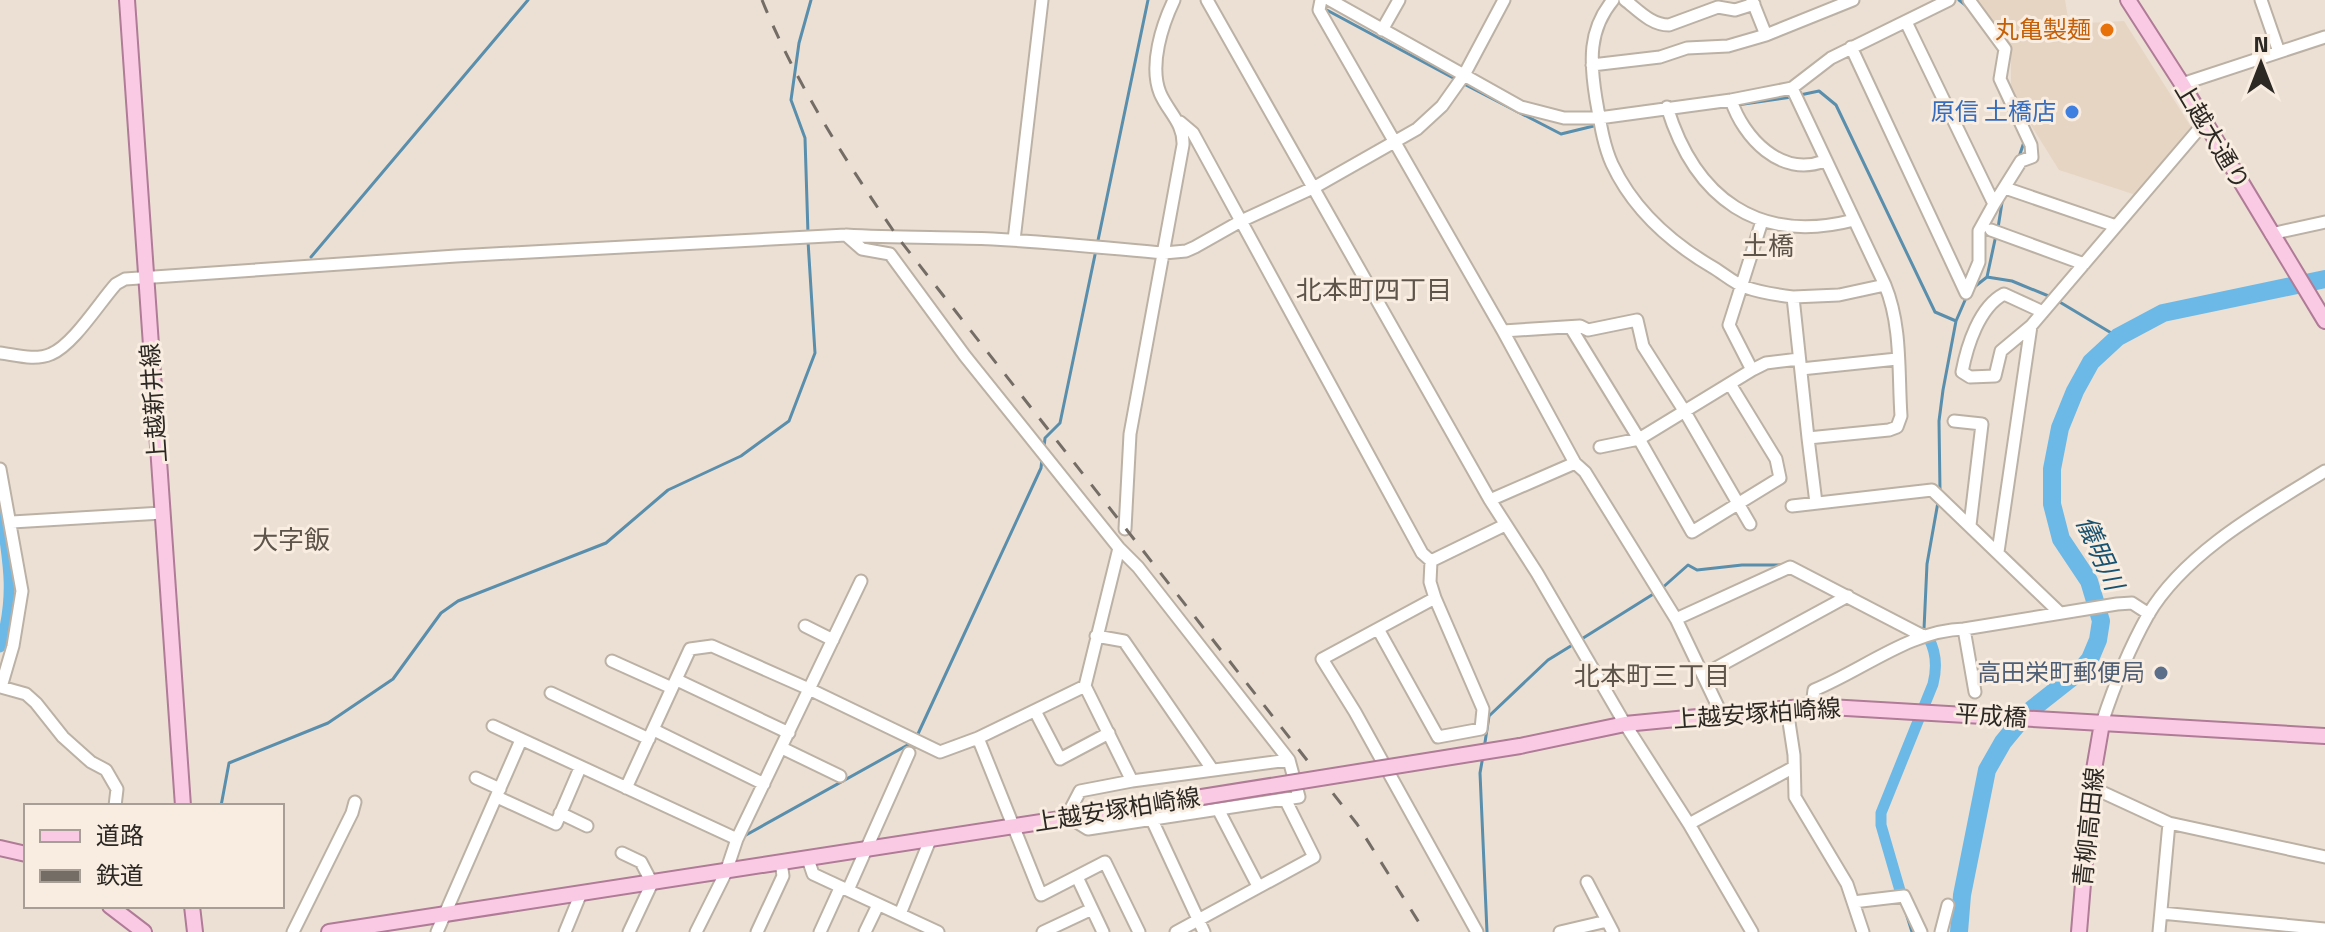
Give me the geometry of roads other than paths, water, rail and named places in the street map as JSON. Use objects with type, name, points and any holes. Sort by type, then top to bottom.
[{"type":"main road","name":"上越新井線","points":[[127,0],[183,804]]},
{"type":"main road","name":"上越大通り","points":[[2128,0],[2325,321]]},
{"type":"main road","name":"上越安塚柏崎線","points":[[329,932],[1520,746],[1625,724],[1812,706],[1906,710]]},
{"type":"main road","name":"平成橋","points":[[1906,710],[2102,723]]},
{"type":"main road","points":[[2102,723],[2325,736]]},
{"type":"main road","name":"青柳高田線","points":[[2079,932],[2091,787],[2102,723]]},
{"type":"main road","points":[[0,848],[24,854]]},
{"type":"main road","points":[[192,908],[195,932]]},
{"type":"main road","points":[[123,912],[141,932]]},
{"type":"street","points":[[1014,240],[1042,0]]},
{"type":"street","points":[[1125,529],[1130,434],[1183,145],[1183,134],[1160,91],[1156,70],[1164,19],[1174,0]]},
{"type":"street","points":[[1207,0],[1490,500],[1752,932]]},
{"type":"street","points":[[1321,0],[1319,10],[1575,463],[1585,472],[1676,619],[1721,713]]},
{"type":"street","points":[[1330,0],[1534,112],[1564,118],[1599,118],[1731,100],[1792,88],[1831,58],[1949,0]]},
{"type":"street","points":[[1382,30],[1399,0]]},
{"type":"street","points":[[0,353],[28,357],[50,355],[74,334],[116,284],[125,279],[456,256],[846,235],[1014,240],[1164,253],[1186,251],[1241,221],[1315,187],[1417,129],[1442,106],[1464,75],[1504,0]]},
{"type":"street","points":[[1613,0],[1594,36],[1592,65],[1599,118],[1613,166],[1647,216],[1675,244],[1742,286],[1793,297],[1839,295],[1885,285]]},
{"type":"street","points":[[1625,0],[1661,25],[1669,25],[1718,7],[1735,10],[1753,2],[1766,35]]},
{"type":"street","points":[[1592,65],[1660,57],[1687,48],[1728,46],[1766,35],[1853,0]]},
{"type":"street","points":[[1851,47],[1966,293],[1979,262],[1979,231],[2021,161],[2032,157],[2031,145],[2000,79],[2005,49],[1969,0]]},
{"type":"street","points":[[2261,0],[2279,52]]},
{"type":"street","points":[[1906,22],[1994,204]]},
{"type":"street","points":[[2182,84],[2325,37]]},
{"type":"street","points":[[1792,88],[1885,285],[1895,320],[1901,416],[1897,427],[1808,438]]},
{"type":"street","points":[[1731,100],[1743,128],[1761,148],[1784,160],[1808,164],[1824,161]]},
{"type":"street","points":[[1667,107],[1680,144],[1702,179],[1732,205],[1762,221],[1803,228],[1854,220]]},
{"type":"street","points":[[1177,121],[1193,133],[1422,553],[1431,561]]},
{"type":"street","points":[[2043,312],[2004,294],[1995,299],[1969,341],[1962,372],[1970,377],[1995,376],[2001,351],[2031,326],[2043,312],[2084,264],[2116,226],[2204,123]]},
{"type":"street","points":[[2005,188],[2116,226]]},
{"type":"street","points":[[1752,370],[1729,325],[1762,221]]},
{"type":"street","points":[[2271,234],[2325,222]]},
{"type":"street","points":[[1991,230],[2084,264]]},
{"type":"street","points":[[846,235],[862,249],[890,254],[965,356],[1119,548],[1138,567],[1289,760],[1299,797],[1088,829],[1067,816],[1080,791],[1289,760]]},
{"type":"street","points":[[1793,297],[1816,503]]},
{"type":"street","points":[[1503,331],[1580,326],[1588,330],[1637,320],[1643,346],[1750,524]]},
{"type":"street","points":[[1998,552],[2031,326]]},
{"type":"street","points":[[1571,328],[1692,532],[1780,478],[1776,459],[1730,384]]},
{"type":"street","points":[[1600,447],[1639,439],[1766,363],[1897,359]]},
{"type":"street","points":[[1954,421],[1982,424],[1970,525]]},
{"type":"street","points":[[1490,500],[1575,463]]},
{"type":"street","points":[[0,469],[12,522],[22,591],[13,646],[1,687],[26,694],[63,737],[91,762],[106,770],[117,789],[115,804]]},
{"type":"street","points":[[2102,723],[2120,673],[2149,614],[2185,571],[2230,531],[2325,471]]},
{"type":"street","points":[[1792,506],[1932,490],[2060,613]]},
{"type":"street","points":[[12,522],[162,513]]},
{"type":"street","points":[[1431,561],[1505,525]]},
{"type":"street","points":[[1119,548],[1085,686],[1132,781]]},
{"type":"street","points":[[1378,629],[1438,737],[1481,729],[1483,709],[1435,598],[1430,582],[1431,561]]},
{"type":"street","points":[[1676,619],[1790,567],[1923,636]]},
{"type":"street","points":[[696,932],[726,872],[737,839],[861,581]]},
{"type":"street","points":[[1703,675],[1848,596]]},
{"type":"street","points":[[1435,598],[1322,659],[1355,712],[1477,932]]},
{"type":"street","points":[[1812,706],[1814,690],[1923,636],[1944,629],[1964,629],[2117,604],[2132,603],[2149,614]]},
{"type":"street","points":[[805,626],[833,640]]},
{"type":"street","points":[[1964,629],[1975,692]]},
{"type":"street","points":[[1096,636],[1124,641],[1212,769]]},
{"type":"street","points":[[626,788],[690,649],[712,646],[940,752],[978,738],[1085,686]]},
{"type":"street","points":[[612,661],[789,733]]},
{"type":"street","points":[[551,693],[764,784]]},
{"type":"street","points":[[1787,709],[1795,797],[1847,884],[1863,932]]},
{"type":"street","points":[[1035,711],[1060,759],[1109,733]]},
{"type":"street","points":[[493,726],[737,839]]},
{"type":"street","points":[[978,738],[1041,895],[1105,862],[1139,932]]},
{"type":"street","points":[[437,932],[521,740]]},
{"type":"street","points":[[782,748],[840,776]]},
{"type":"street","points":[[820,932],[868,848],[909,753]]},
{"type":"street","points":[[1689,824],[1794,767]]},
{"type":"street","points":[[476,778],[556,824],[580,768]]},
{"type":"street","points":[[2091,787],[2169,823],[2325,857]]},
{"type":"street","points":[[1176,932],[1202,927],[1258,886],[1314,857],[1285,799]]},
{"type":"street","points":[[293,932],[355,802]]},
{"type":"street","points":[[1219,811],[1258,886]]},
{"type":"street","points":[[560,813],[587,826]]},
{"type":"street","points":[[1152,820],[1202,927]]},
{"type":"street","points":[[2159,932],[2169,823]]},
{"type":"street","points":[[900,914],[930,840]]},
{"type":"street","points":[[622,853],[641,862],[652,883],[629,932]]},
{"type":"street","points":[[808,859],[813,874],[938,932]]},
{"type":"street","points":[[757,932],[783,876],[781,862]]},
{"type":"street","points":[[1077,877],[1103,932]]},
{"type":"street","points":[[1560,932],[1610,926],[1587,882]]},
{"type":"street","points":[[565,932],[581,893]]},
{"type":"street","points":[[1853,902],[1904,896],[1921,932]]},
{"type":"street","points":[[865,932],[878,905]]},
{"type":"street","points":[[1941,932],[1948,905]]},
{"type":"street","points":[[1043,932],[1092,909]]},
{"type":"street","points":[[2161,913],[2325,929]]},
{"type":"waterway","points":[[311,257],[528,0]]},
{"type":"waterway","points":[[808,234],[805,138],[791,100],[799,43],[811,0]]},
{"type":"waterway","points":[[1044,447],[1045,438],[1060,423],[1148,0]]},
{"type":"waterway","points":[[1959,0],[1968,7]]},
{"type":"waterway","points":[[1323,8],[1457,80]]},
{"type":"waterway","points":[[1464,84],[1561,134],[1610,122]]},
{"type":"waterway","points":[[1800,95],[1819,91],[1836,105],[1935,312],[1956,321]]},
{"type":"waterway","points":[[1737,105],[1792,97]]},
{"type":"waterway","points":[[1713,108],[1729,106]]},
{"type":"waterway","points":[[2019,157],[2024,142]]},
{"type":"waterway","points":[[1998,228],[2003,196]]},
{"type":"waterway","points":[[1973,288],[1987,277],[1996,235]]},
{"type":"waterway","points":[[221,804],[229,763],[328,723],[393,679],[441,613],[458,601],[606,543],[668,490],[741,456],[789,421],[815,353],[808,241]]},
{"type":"waterway","points":[[1987,277],[2012,281],[2051,297]]},
{"type":"waterway","name":"儀明川","points":[[1959,932],[1962,895],[1987,770],[2003,742],[2027,713],[2079,672],[2090,659],[2098,640],[2101,621],[2089,581],[2061,539],[2052,504],[2052,469],[2060,428],[2091,362],[2118,337],[2163,313],[2325,279]]},
{"type":"waterway","points":[[1940,491],[1939,421],[1943,390],[1956,321],[1966,298]]},
{"type":"waterway","points":[[2058,301],[2118,337]]},
{"type":"waterway","points":[[917,736],[1041,468],[1042,459]]},
{"type":"waterway","points":[[1924,629],[1927,564],[1938,502]]},
{"type":"waterway","points":[[0,507],[9,593],[0,647]]},
{"type":"waterway","points":[[1661,589],[1688,565],[1697,570],[1783,565]]},
{"type":"waterway","points":[[1580,640],[1655,593]]},
{"type":"waterway","points":[[1915,627],[1924,629]]},
{"type":"waterway","points":[[1901,894],[1881,825],[1881,813],[1933,684],[1936,661],[1929,639]]},
{"type":"waterway","points":[[1484,749],[1489,716],[1548,660],[1574,644]]},
{"type":"waterway","points":[[746,835],[913,742]]},
{"type":"waterway","points":[[1483,756],[1480,773],[1487,932]]},
{"type":"waterway","points":[[1906,913],[1912,932]]},
{"type":"railway","points":[[762,0],[791,63],[824,123],[899,239],[1357,824],[1425,932]]},
{"type":"place","name":"丸亀製麺","points":[[2107,30]]},
{"type":"place","name":"原信 土橋店","points":[[2072,112]]},
{"type":"place","name":"高田栄町郵便局","points":[[2161,673]]},
{"type":"district","name":"土橋","points":[[1768,246]]},
{"type":"district","name":"北本町四丁目","points":[[1374,290]]},
{"type":"district","name":"大字飯","points":[[291,540]]},
{"type":"district","name":"北本町三丁目","points":[[1652,676]]}]
